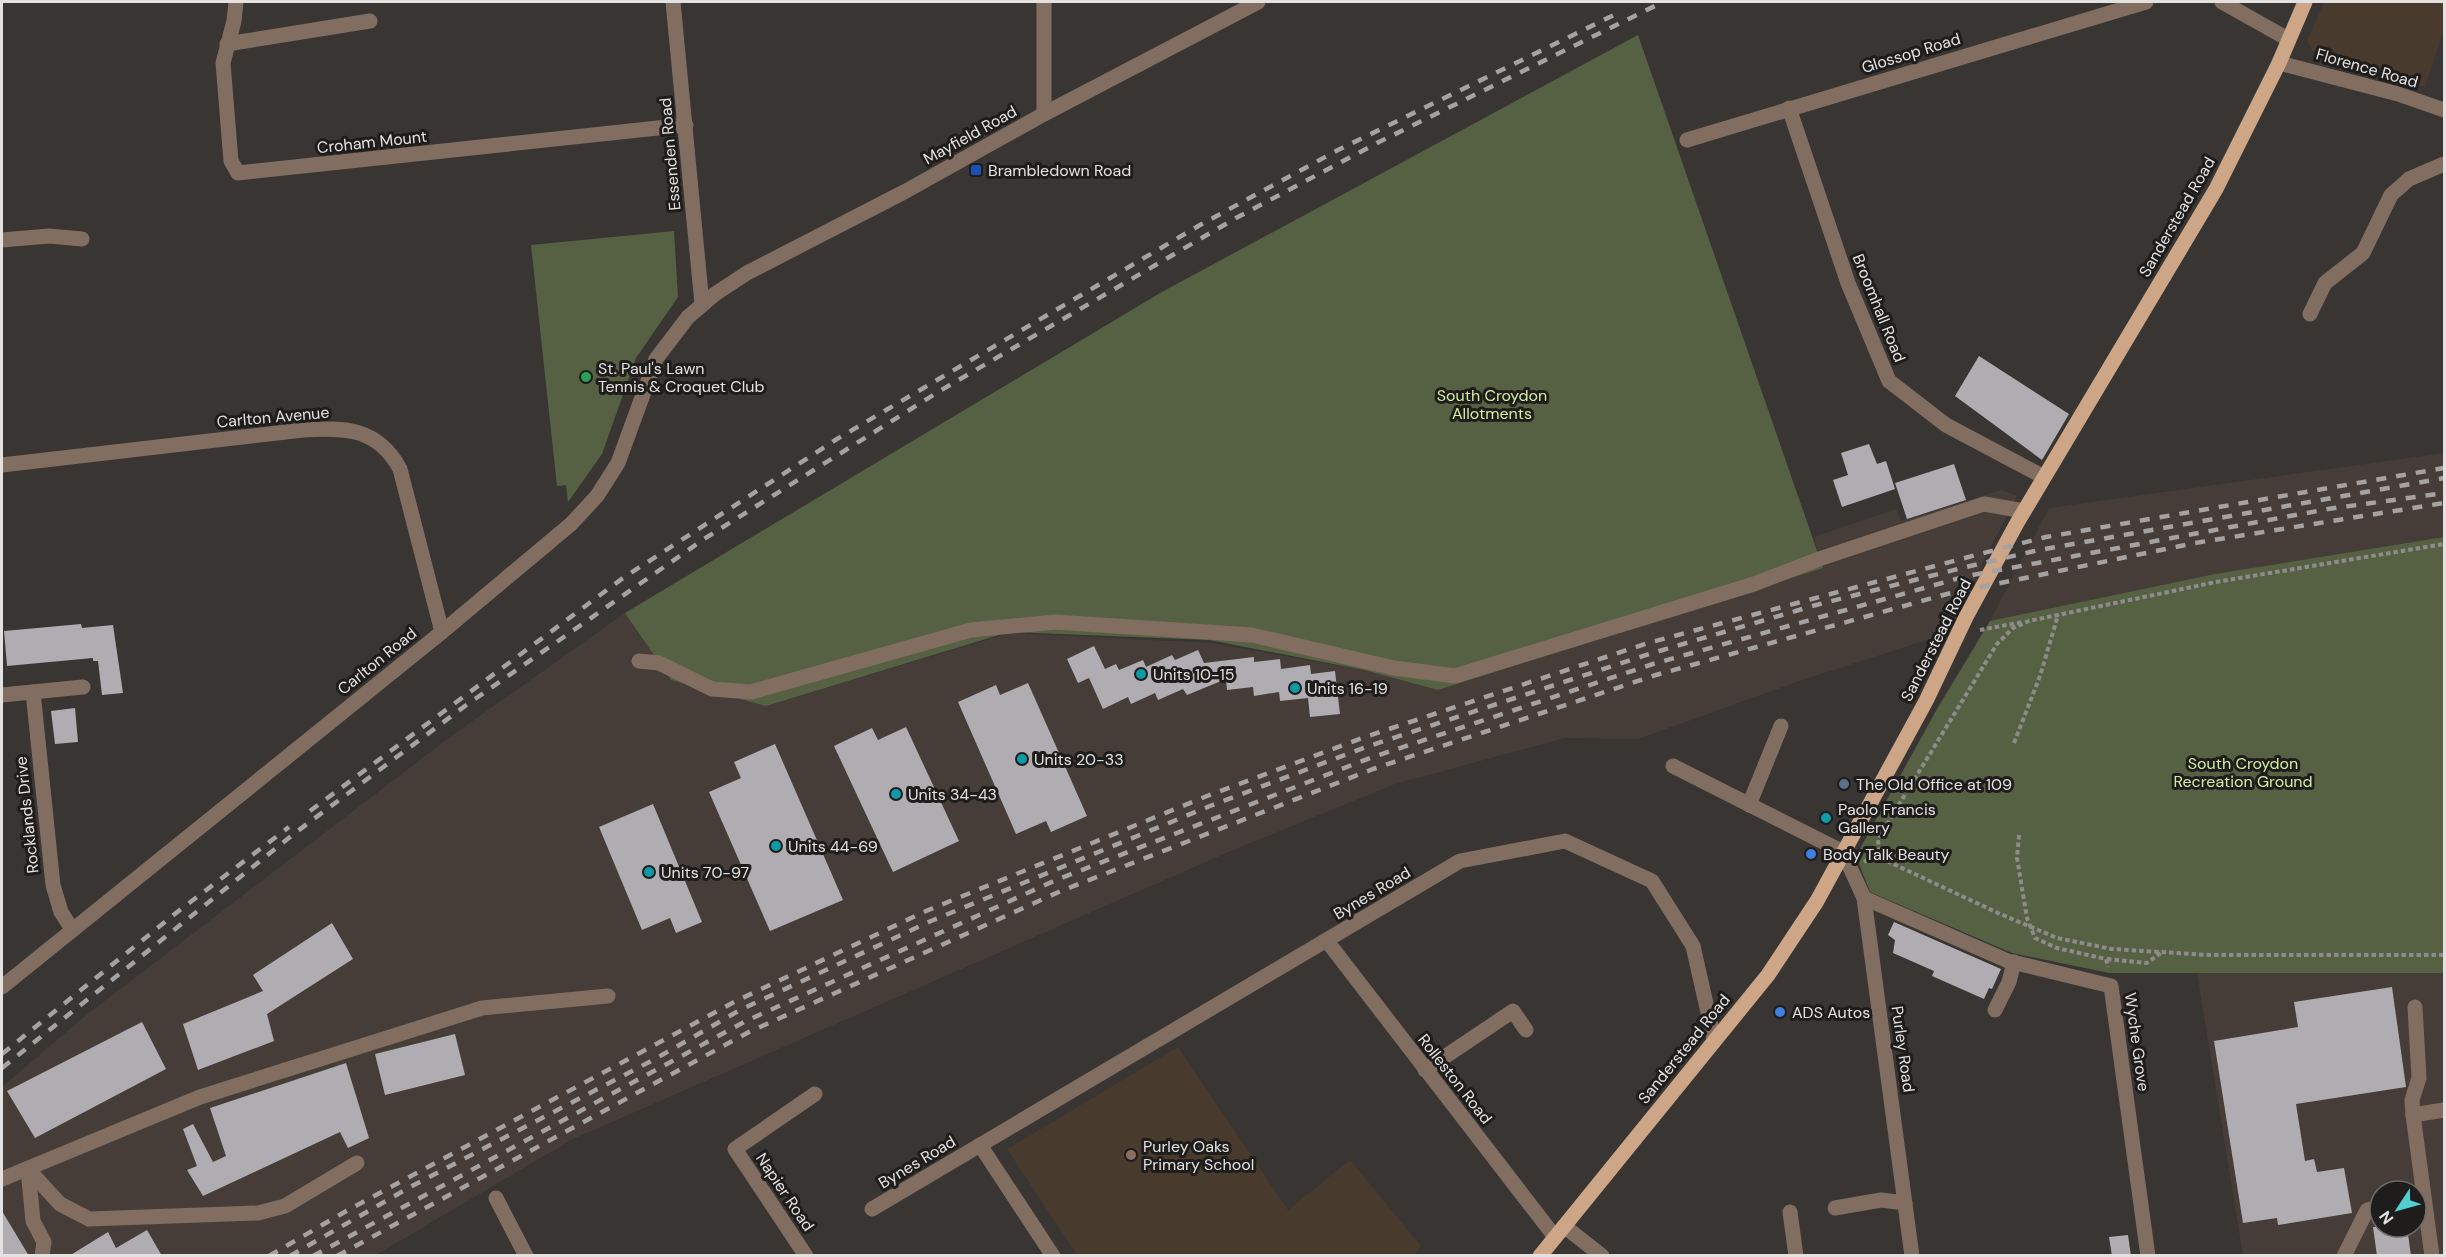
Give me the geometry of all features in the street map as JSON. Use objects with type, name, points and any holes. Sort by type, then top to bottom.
[{"type":"main road","name":"Sanderstead Road","points":[[1540,1256],[1768,975],[1817,901],[1926,701],[1958,634],[2024,511],[2216,189],[2279,63],[2305,2]]},
{"type":"street","name":"Croham Mount","points":[[236,2],[234,21],[226,44],[223,70],[232,166],[238,173],[686,125]]},
{"type":"street","name":"Essenden Road","points":[[673,2],[702,304]]},
{"type":"street","points":[[1044,2],[1044,114]]},
{"type":"street","name":"Mayfield Road","points":[[702,304],[747,273],[906,191],[1044,114],[1258,2]]},
{"type":"street","name":"Glossop Road","points":[[1687,140],[2146,2]]},
{"type":"street","points":[[2222,2],[2288,39]]},
{"type":"street","points":[[226,44],[370,21]]},
{"type":"street","name":"Florence Road","points":[[2279,63],[2398,94],[2445,110]]},
{"type":"street","name":"Broomhall Road","points":[[1789,108],[1848,283],[1889,381],[1946,425],[2044,477]]},
{"type":"street","points":[[2310,314],[2325,283],[2363,253],[2391,195],[2409,179],[2445,164]]},
{"type":"street","points":[[2,240],[49,236],[82,239]]},
{"type":"street","name":"Carlton Road","points":[[2,987],[556,539],[597,496],[618,463],[656,359],[682,323],[702,304]]},
{"type":"street","name":"Carlton Avenue","points":[[2,465],[303,430],[346,429],[362,433],[384,447],[400,469],[442,632]]},
{"type":"street","points":[[639,661],[659,663],[712,690],[751,692],[971,630],[1055,622],[1252,635],[1394,668],[1455,676],[1754,584],[1819,559],[1984,504],[2024,511]]},
{"type":"street","points":[[2,695],[84,687]]},
{"type":"street","name":"Rocklands Drive","points":[[33,692],[53,885],[57,902],[72,929]]},
{"type":"street","points":[[1749,805],[1781,726]]},
{"type":"street","points":[[1673,766],[1843,852]]},
{"type":"street","name":"Bynes Road","points":[[873,1209],[1460,861],[1565,841],[1652,881],[1693,946],[1714,1039]]},
{"type":"street","name":"Purley Road","points":[[1843,852],[1864,898],[1912,1256]]},
{"type":"street","name":"Wyche Grove","points":[[1864,898],[2014,962],[2111,986],[2148,1256]]},
{"type":"street","name":"Rolleston Road","points":[[1327,941],[1425,1070],[1559,1232],[1602,1256]]},
{"type":"street","points":[[1995,1010],[2009,982],[2014,962]]},
{"type":"street","points":[[2,1179],[200,1097],[482,1008],[608,996]]},
{"type":"street","points":[[2415,1007],[2419,1078],[2412,1100],[2419,1179]]},
{"type":"street","points":[[1425,1070],[1513,1011],[1526,1030]]},
{"type":"street","name":"Napier Road","points":[[806,1256],[735,1149],[815,1094]]},
{"type":"street","points":[[2413,1115],[2445,1110]]},
{"type":"street","name":"Bynes Road","points":[[980,1145],[1053,1256]]},
{"type":"street","points":[[28,1169],[60,1204],[89,1220],[258,1213],[285,1206],[357,1163]]},
{"type":"street","points":[[28,1169],[33,1221],[44,1242],[42,1256]]},
{"type":"street","points":[[496,1198],[526,1256]]},
{"type":"street","points":[[1835,1208],[1881,1200],[1905,1203]]},
{"type":"street","points":[[2343,1256],[2368,1210]]},
{"type":"street","points":[[1790,1212],[1796,1256]]},
{"type":"street","points":[[2428,1236],[2432,1256]]},
{"type":"path","points":[[1958,634],[2216,582],[2445,544]]},
{"type":"path","points":[[2014,744],[2040,676],[2058,615]]},
{"type":"path","points":[[2029,621],[2013,628],[1997,644],[1878,839],[1879,852],[1887,861],[2057,938],[2112,949],[2209,955],[2445,955]]},
{"type":"path","points":[[2019,835],[2017,858],[2027,918],[2035,938],[2056,948],[2106,959],[2146,963],[2162,952]]},
{"type":"path","points":[[1852,871],[1879,852]]},
{"type":"path","points":[[2106,959],[2111,986]]},
{"type":"shaded area","points":[[2324,2],[2444,2],[2444,29],[2425,87],[2347,65],[2313,51],[2307,41]]},
{"type":"shaded area","points":[[2444,453],[2444,537],[2215,574],[1990,621],[2049,508]]},
{"type":"shaded area","points":[[2001,490],[2017,496],[1946,634],[1802,680],[1638,739],[1565,738],[1395,784],[1231,851],[573,1139],[376,1255],[2,1255],[2,1087],[85,1016],[450,737],[625,613],[671,680],[766,706],[1010,633],[1211,643],[1364,670],[1438,690],[1822,568],[1814,537],[1896,509],[1901,521]]},
{"type":"shaded area","points":[[2197,973],[2444,973],[2444,1255],[2243,1255]]},
{"type":"shaded area","name":"Purley Oaks Primary School","points":[[1178,1047],[1288,1210],[1350,1160],[1421,1246],[1413,1256],[1077,1255],[1007,1149]]},
{"type":"green space","name":"South Croydon Allotments","points":[[1638,35],[1823,568],[1438,690],[1364,670],[1209,640],[1009,632],[766,706],[671,680],[625,613],[1160,293]]},
{"type":"green space","name":"St. Paul's Lawn Tennis & Croquet Club","points":[[674,231],[678,297],[636,358],[602,454],[568,502],[566,485],[557,486],[531,245]]},
{"type":"green space","name":"South Croydon Recreation Ground","points":[[2444,537],[2444,973],[2109,973],[2012,953],[1870,892],[1856,856],[1937,709],[1990,621],[2215,574]]},
{"type":"building","points":[[1979,356],[2069,414],[2042,460],[1955,396]]},
{"type":"building","points":[[1869,444],[1877,464],[1886,461],[1895,489],[1842,507],[1833,480],[1848,475],[1841,453]]},
{"type":"building","points":[[1954,464],[1966,500],[1907,519],[1895,483]]},
{"type":"building","points":[[81,624],[82,628],[113,625],[123,693],[102,695],[98,661],[93,661],[93,658],[7,666],[4,631]]},
{"type":"building","points":[[1094,646],[1105,669],[1116,664],[1119,670],[1143,660],[1146,667],[1172,655],[1175,660],[1198,650],[1204,663],[1254,657],[1254,662],[1280,659],[1281,669],[1310,665],[1311,674],[1335,671],[1340,714],[1310,717],[1308,698],[1280,701],[1279,692],[1254,696],[1253,687],[1227,690],[1226,679],[1187,695],[1183,689],[1158,700],[1155,693],[1131,704],[1128,697],[1103,709],[1089,678],[1078,683],[1067,659]]},
{"type":"building","name":"Units 20-33","points":[[1028,683],[1087,816],[1051,832],[1046,821],[1016,834],[958,702],[996,685],[1000,695]]},
{"type":"building","points":[[75,708],[78,742],[55,744],[51,711]]},
{"type":"building","name":"Units 34-43","points":[[906,727],[959,841],[893,872],[834,746],[872,728],[878,740]]},
{"type":"building","name":"Units 44-69","points":[[775,744],[843,900],[770,931],[709,792],[741,778],[734,762]]},
{"type":"building","name":"Units 70-97","points":[[653,804],[702,922],[676,933],[670,918],[642,930],[599,827]]},
{"type":"building","points":[[1894,922],[2001,969],[1992,989],[1989,988],[1984,999],[1932,976],[1934,971],[1893,953],[1895,940],[1888,935]]},
{"type":"building","points":[[332,923],[353,959],[267,1014],[274,1041],[198,1070],[183,1024],[263,991],[253,975]]},
{"type":"building","points":[[2392,987],[2406,1087],[2296,1104],[2305,1161],[2314,1159],[2317,1172],[2344,1168],[2352,1213],[2278,1225],[2277,1218],[2243,1223],[2214,1041],[2298,1027],[2294,1002]]},
{"type":"building","points":[[142,1022],[166,1069],[35,1138],[7,1091]]},
{"type":"building","points":[[455,1034],[465,1075],[385,1095],[375,1054]]},
{"type":"building","points":[[346,1063],[369,1138],[348,1148],[340,1132],[203,1196],[187,1170],[197,1166],[183,1129],[193,1124],[213,1162],[226,1156],[210,1108]]},
{"type":"building","points":[[2,1211],[29,1256],[2,1256]]},
{"type":"building","points":[[147,1230],[162,1256],[69,1256],[108,1232],[116,1248]]},
{"type":"building","points":[[2128,1235],[2131,1256],[2112,1256],[2109,1237]]},
{"type":"building","points":[[2375,1239],[2409,1239],[2411,1256],[2377,1256]]},
{"type":"railway","points":[[2,1068],[295,833],[465,706],[704,539],[938,392],[1236,218],[1379,142],[1663,2]]},
{"type":"railway","points":[[310,811],[623,578],[837,439],[1200,225],[1338,150],[1616,14]]},
{"type":"railway","points":[[269,1256],[348,1210],[736,1001],[926,911],[1207,796],[1362,738],[1648,643],[2046,537],[2444,468]]},
{"type":"railway","points":[[290,1256],[412,1186],[655,1059],[740,1010],[931,921],[1210,806],[1366,747],[1649,654],[1816,605],[1966,567],[2039,550],[2444,478]]},
{"type":"railway","points":[[313,1256],[746,1021],[1056,880],[1370,758],[1653,664],[1967,576],[2328,509],[2444,493]]},
{"type":"railway","points":[[337,1256],[749,1032],[1061,891],[1373,769],[1656,675],[1947,594],[2195,543],[2444,503]]},
{"type":"railway","points":[[2,1054],[176,913],[289,827]]},
{"type":"place","name":"Brambledown Road","points":[[976,170]]},
{"type":"place","name":"St. Paul's Lawn Tennis & Croquet Club","points":[[586,377]]},
{"type":"place","name":"Units 10-15","points":[[1141,674]]},
{"type":"place","name":"Units 16-19","points":[[1295,688]]},
{"type":"place","name":"Units 20-33","points":[[1022,759]]},
{"type":"place","name":"The Old Office at 109","points":[[1844,784]]},
{"type":"place","name":"Units 34-43","points":[[896,794]]},
{"type":"place","name":"Paolo Francis Gallery","points":[[1826,818]]},
{"type":"place","name":"Units 44-69","points":[[776,846]]},
{"type":"place","name":"Body Talk Beauty","points":[[1811,854]]},
{"type":"place","name":"Units 70-97","points":[[649,872]]},
{"type":"place","name":"ADS Autos","points":[[1780,1012]]},
{"type":"place","name":"Purley Oaks Primary School","points":[[1131,1155]]}]
